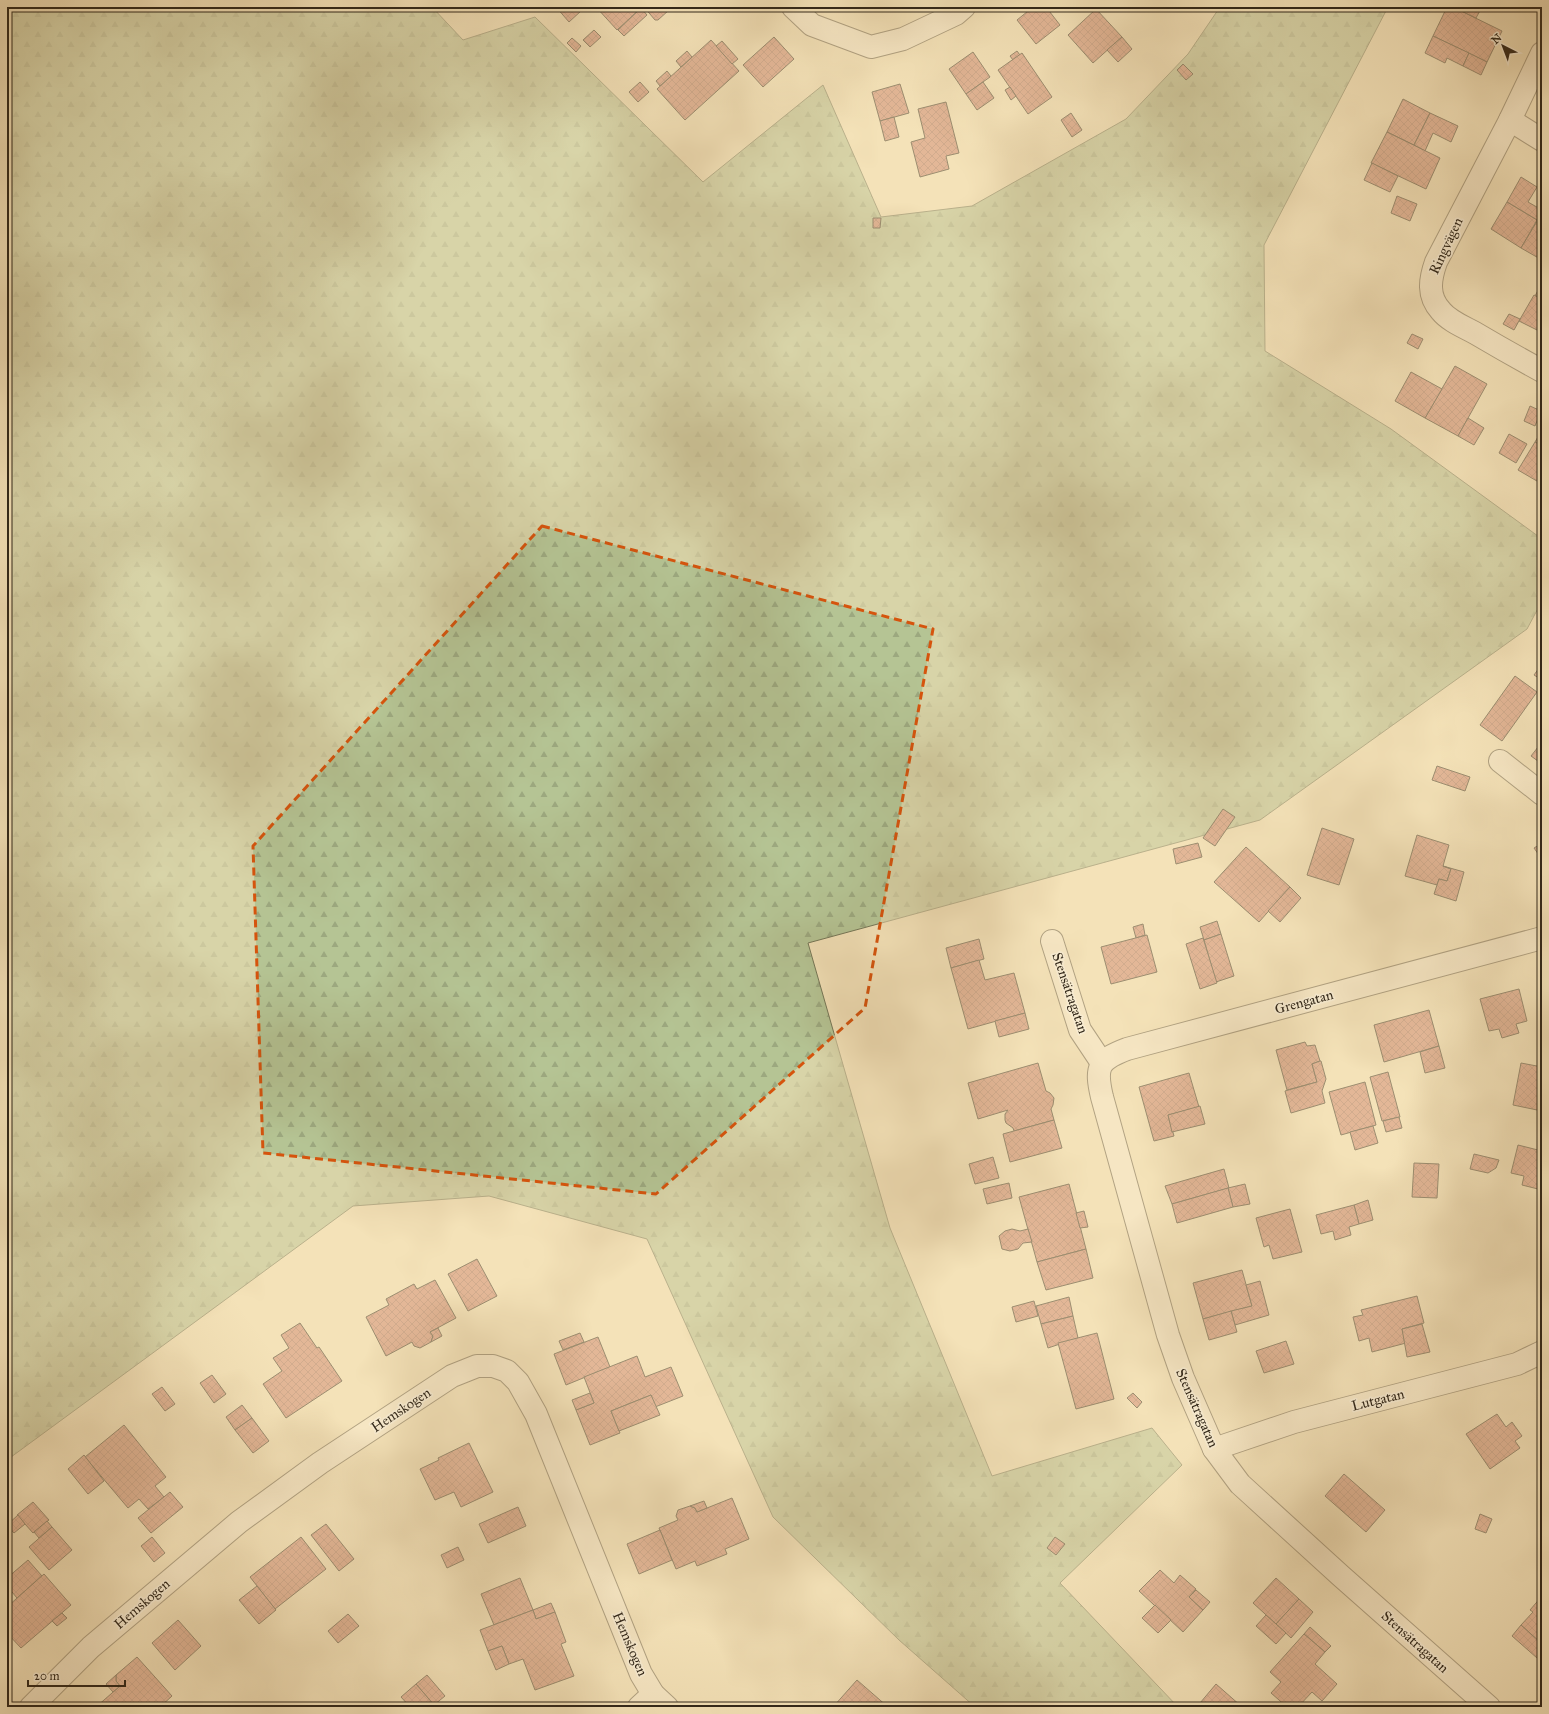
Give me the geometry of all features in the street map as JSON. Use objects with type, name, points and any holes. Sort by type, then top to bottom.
[{"type":"street","points":[[793,7],[812,25],[871,47],[904,39],[956,14],[964,7]]},
{"type":"street","name":"Ringvägen","points":[[1542,53],[1510,120],[1436,262],[1431,277],[1430,290],[1435,303],[1441,312],[1542,371]]},
{"type":"street","points":[[1510,120],[1542,140]]},
{"type":"street","points":[[1500,762],[1542,794]]},
{"type":"street","name":"Grengatan","points":[[1102,1063],[1113,1055],[1127,1049],[1542,938]]},
{"type":"street","name":"Stensätragatan","points":[[1052,941],[1080,1030],[1102,1063],[1098,1074],[1102,1097],[1168,1334],[1182,1378],[1214,1449],[1240,1484],[1489,1707]]},
{"type":"street","name":"Lutgatan","points":[[1214,1449],[1294,1422],[1518,1364],[1542,1352]]},
{"type":"street","name":"Hemskogen","points":[[31,1707],[97,1642],[238,1522],[320,1463],[452,1376],[477,1366],[493,1366],[507,1371],[518,1382],[536,1414],[653,1703]]},
{"type":"highlighted area","points":[[542,526],[933,629],[865,1008],[656,1194],[263,1153],[253,846]]},
{"type":"green space","points":[[7,7],[432,7],[463,40],[535,17],[703,182],[823,85],[881,217],[972,206],[1126,119],[1188,54],[1220,7],[1388,7],[1264,245],[1265,351],[1391,429],[1542,539],[1542,601],[1527,629],[1260,820],[808,943],[890,1228],[992,1476],[1152,1428],[1182,1465],[1060,1583],[1178,1707],[975,1707],[899,1640],[773,1517],[647,1239],[489,1196],[353,1206],[7,1460]]},
{"type":"building","points":[[556,7],[578,7],[581,11],[569,22]]},
{"type":"building","points":[[596,7],[642,7],[617,30]]},
{"type":"building","points":[[644,7],[669,7],[669,10],[658,20],[655,20]]},
{"type":"building","points":[[1033,7],[1046,7],[1060,25],[1036,44],[1017,20]]},
{"type":"building","points":[[1447,7],[1453,7],[1502,31],[1487,62],[1433,36]]},
{"type":"building","points":[[1453,7],[1482,7],[1476,18]]},
{"type":"building","points":[[641,8],[647,15],[624,36],[618,30]]},
{"type":"building","points":[[1096,9],[1122,37],[1093,63],[1068,35]]},
{"type":"building","points":[[594,30],[601,37],[590,47],[583,40]]},
{"type":"building","points":[[1433,36],[1469,53],[1463,66],[1447,58],[1445,63],[1425,53]]},
{"type":"building","points":[[774,37],[794,59],[763,87],[743,65]]},
{"type":"building","points":[[1122,37],[1132,49],[1118,62],[1107,50]]},
{"type":"building","points":[[572,38],[581,46],[576,52],[567,43]]},
{"type":"building","points":[[711,40],[739,71],[685,120],[657,89]]},
{"type":"building","points":[[722,41],[738,59],[732,64],[716,46]]},
{"type":"building","points":[[687,51],[692,57],[681,67],[676,61]]},
{"type":"building","points":[[1017,51],[1020,55],[1013,60],[1010,56]]},
{"type":"building","points":[[973,52],[990,77],[966,94],[949,69]]},
{"type":"building","points":[[1022,53],[1052,97],[1028,114],[998,70]]},
{"type":"building","points":[[1469,53],[1487,62],[1481,75],[1463,66]]},
{"type":"building","points":[[1183,64],[1193,74],[1186,80],[1177,70]]},
{"type":"building","points":[[667,71],[671,76],[660,86],[656,81]]},
{"type":"building","points":[[640,82],[649,92],[638,102],[629,92]]},
{"type":"building","points":[[983,82],[994,98],[977,110],[966,94]]},
{"type":"building","points":[[900,84],[909,113],[880,121],[872,92]]},
{"type":"building","points":[[1010,87],[1016,96],[1011,100],[1005,90]]},
{"type":"building","points":[[1403,99],[1430,113],[1414,145],[1387,132]]},
{"type":"building","points":[[946,102],[959,153],[946,156],[949,169],[920,177],[911,142],[925,138],[918,109]]},
{"type":"building","points":[[1071,113],[1082,130],[1072,137],[1061,120]]},
{"type":"building","points":[[1430,113],[1458,126],[1451,142],[1433,133],[1425,151],[1414,145]]},
{"type":"building","points":[[894,117],[899,137],[885,141],[880,121]]},
{"type":"building","points":[[1387,132],[1440,158],[1426,189],[1371,163]]},
{"type":"building","points":[[1372,163],[1398,176],[1390,192],[1364,180]]},
{"type":"building","points":[[1521,177],[1537,187],[1528,202],[1542,210],[1537,220],[1507,202]]},
{"type":"building","points":[[1397,196],[1417,204],[1410,221],[1391,213]]},
{"type":"building","points":[[1507,202],[1537,220],[1521,248],[1491,229]]},
{"type":"building","points":[[1542,213],[1542,260],[1521,248]]},
{"type":"building","points":[[873,218],[881,218],[880,228],[873,228]]},
{"type":"building","points":[[1542,283],[1542,299],[1535,296]]},
{"type":"building","points":[[1534,295],[1542,299],[1542,319],[1537,330],[1519,321]]},
{"type":"building","points":[[1509,314],[1520,319],[1514,330],[1503,324]]},
{"type":"building","points":[[1412,334],[1423,339],[1418,349],[1407,343]]},
{"type":"building","points":[[1455,366],[1487,384],[1458,436],[1425,418]]},
{"type":"building","points":[[1411,372],[1442,389],[1425,418],[1395,401]]},
{"type":"building","points":[[1530,406],[1541,411],[1535,426],[1524,421]]},
{"type":"building","points":[[1468,418],[1484,428],[1474,445],[1458,436]]},
{"type":"building","points":[[1542,430],[1542,446],[1535,442]]},
{"type":"building","points":[[1509,434],[1527,444],[1516,463],[1499,453]]},
{"type":"building","points":[[1535,442],[1542,446],[1542,484],[1518,470]]},
{"type":"building","points":[[1542,664],[1542,680],[1534,675]]},
{"type":"building","points":[[1515,676],[1537,692],[1502,741],[1480,725]]},
{"type":"building","points":[[1542,742],[1542,764],[1531,756]]},
{"type":"building","points":[[1437,766],[1470,777],[1465,791],[1432,780]]},
{"type":"building","points":[[1223,809],[1235,817],[1215,846],[1203,838]]},
{"type":"building","points":[[1322,828],[1354,839],[1339,885],[1307,875]]},
{"type":"building","points":[[1417,835],[1449,845],[1443,866],[1451,869],[1447,881],[1439,879],[1437,885],[1405,876]]},
{"type":"building","points":[[1198,843],[1202,857],[1176,864],[1173,849]]},
{"type":"building","points":[[1542,843],[1542,857],[1541,858],[1534,848]]},
{"type":"building","points":[[1246,847],[1290,887],[1259,922],[1214,882]]},
{"type":"building","points":[[1443,866],[1464,872],[1456,901],[1434,894],[1439,879],[1447,881],[1451,869]]},
{"type":"building","points":[[1290,887],[1301,898],[1280,922],[1268,911]]},
{"type":"building","points":[[1217,921],[1221,934],[1204,940],[1200,927]]},
{"type":"building","points":[[1143,924],[1145,935],[1136,938],[1133,927]]},
{"type":"building","points":[[1221,934],[1234,976],[1216,982],[1204,940]]},
{"type":"building","points":[[1147,935],[1157,972],[1111,984],[1101,947]]},
{"type":"building","points":[[1203,938],[1217,983],[1200,989],[1186,944]]},
{"type":"building","points":[[979,939],[984,959],[951,968],[946,948]]},
{"type":"building","points":[[979,960],[985,980],[1014,973],[1025,1013],[968,1029],[951,968]]},
{"type":"building","points":[[1519,989],[1527,1021],[1516,1024],[1519,1033],[1502,1038],[1499,1029],[1489,1031],[1480,999]]},
{"type":"building","points":[[1429,1010],[1439,1046],[1384,1062],[1374,1025]]},
{"type":"building","points":[[1025,1013],[1029,1029],[999,1037],[995,1021]]},
{"type":"building","points":[[1305,1042],[1307,1046],[1315,1045],[1320,1061],[1312,1064],[1317,1082],[1287,1090],[1276,1050]]},
{"type":"building","points":[[1439,1046],[1445,1068],[1425,1073],[1420,1052]]},
{"type":"building","points":[[1320,1061],[1326,1079],[1322,1091],[1325,1103],[1291,1113],[1285,1091],[1317,1082],[1312,1064]]},
{"type":"building","points":[[1038,1063],[1046,1091],[1054,1098],[1051,1109],[1054,1120],[1014,1131],[1005,1120],[1005,1114],[1008,1110],[978,1119],[968,1083]]},
{"type":"building","points":[[1521,1063],[1542,1067],[1542,1111],[1513,1105]]},
{"type":"building","points":[[1388,1072],[1400,1117],[1382,1121],[1370,1077]]},
{"type":"building","points":[[1189,1073],[1199,1107],[1168,1115],[1174,1136],[1154,1141],[1139,1087]]},
{"type":"building","points":[[1365,1082],[1376,1125],[1341,1135],[1329,1092]]},
{"type":"building","points":[[1200,1106],[1205,1124],[1172,1132],[1168,1115]]},
{"type":"building","points":[[1399,1117],[1402,1128],[1386,1132],[1383,1121]]},
{"type":"building","points":[[1054,1120],[1062,1148],[1010,1162],[1003,1134]]},
{"type":"building","points":[[1373,1126],[1378,1143],[1355,1150],[1350,1132]]},
{"type":"building","points":[[1518,1145],[1542,1151],[1542,1190],[1522,1185],[1524,1176],[1511,1173]]},
{"type":"building","points":[[1474,1154],[1499,1160],[1496,1168],[1488,1173],[1470,1169]]},
{"type":"building","points":[[993,1157],[999,1178],[975,1184],[969,1164]]},
{"type":"building","points":[[1414,1163],[1439,1164],[1437,1198],[1412,1197]]},
{"type":"building","points":[[1224,1169],[1229,1188],[1172,1204],[1165,1186]]},
{"type":"building","points":[[1009,1183],[1012,1198],[987,1204],[983,1189]]},
{"type":"building","points":[[1069,1184],[1086,1249],[1037,1262],[1019,1197]]},
{"type":"building","points":[[1245,1184],[1250,1204],[1233,1207],[1228,1188]]},
{"type":"building","points":[[1228,1188],[1233,1207],[1177,1223],[1172,1204]]},
{"type":"building","points":[[1368,1200],[1373,1220],[1359,1224],[1354,1205]]},
{"type":"building","points":[[1354,1205],[1359,1224],[1349,1227],[1351,1235],[1335,1240],[1333,1231],[1321,1234],[1316,1215]]},
{"type":"building","points":[[1290,1209],[1302,1252],[1273,1259],[1269,1245],[1264,1247],[1256,1218]]},
{"type":"building","points":[[1084,1211],[1088,1227],[1080,1228],[1076,1213]]},
{"type":"building","points":[[1012,1229],[1020,1231],[1028,1229],[1032,1242],[1023,1243],[1018,1249],[1010,1251],[1002,1249],[999,1236],[1005,1231]]},
{"type":"building","points":[[1086,1249],[1093,1278],[1046,1290],[1037,1262]]},
{"type":"building","points":[[477,1259],[497,1296],[468,1311],[448,1274]]},
{"type":"building","points":[[1242,1270],[1252,1306],[1203,1319],[1193,1283]]},
{"type":"building","points":[[435,1280],[456,1318],[430,1332],[433,1336],[431,1342],[420,1348],[414,1346],[412,1342],[386,1356],[366,1317],[389,1305],[386,1299],[414,1284],[417,1289]]},
{"type":"building","points":[[1260,1281],[1269,1315],[1235,1325],[1231,1311],[1252,1306],[1246,1285]]},
{"type":"building","points":[[1417,1296],[1424,1323],[1402,1329],[1406,1343],[1372,1352],[1369,1338],[1359,1341],[1353,1317],[1363,1315],[1361,1310]]},
{"type":"building","points":[[1069,1297],[1073,1316],[1041,1324],[1036,1306]]},
{"type":"building","points":[[1034,1301],[1038,1316],[1016,1322],[1012,1307]]},
{"type":"building","points":[[1231,1311],[1237,1332],[1209,1340],[1203,1319]]},
{"type":"building","points":[[1073,1316],[1078,1338],[1048,1348],[1041,1324]]},
{"type":"building","points":[[300,1323],[317,1348],[319,1347],[342,1381],[286,1418],[263,1384],[282,1371],[273,1358],[289,1348],[281,1335]]},
{"type":"building","points":[[1422,1324],[1430,1352],[1407,1357],[1402,1329]]},
{"type":"building","points":[[438,1328],[442,1336],[431,1342],[433,1336],[430,1332]]},
{"type":"building","points":[[580,1333],[584,1342],[563,1350],[559,1341]]},
{"type":"building","points":[[1097,1333],[1114,1399],[1076,1409],[1058,1343]]},
{"type":"building","points":[[598,1337],[610,1367],[566,1385],[554,1354]]},
{"type":"building","points":[[1286,1341],[1294,1364],[1264,1373],[1256,1351]]},
{"type":"building","points":[[637,1356],[645,1377],[671,1367],[683,1396],[655,1407],[651,1395],[611,1411],[620,1433],[590,1445],[576,1410],[594,1403],[584,1377]]},
{"type":"building","points":[[212,1375],[226,1394],[214,1403],[200,1383]]},
{"type":"building","points":[[162,1387],[175,1404],[165,1411],[152,1394]]},
{"type":"building","points":[[590,1393],[594,1403],[576,1410],[572,1400]]},
{"type":"building","points":[[1133,1393],[1142,1402],[1137,1408],[1127,1398]]},
{"type":"building","points":[[651,1395],[660,1415],[619,1431],[611,1411]]},
{"type":"building","points":[[242,1405],[252,1418],[235,1430],[226,1417]]},
{"type":"building","points":[[1497,1414],[1506,1427],[1512,1422],[1522,1436],[1515,1441],[1520,1448],[1490,1469],[1466,1434]]},
{"type":"building","points":[[252,1418],[269,1441],[253,1453],[235,1430]]},
{"type":"building","points":[[124,1425],[166,1477],[155,1486],[164,1497],[148,1509],[139,1499],[128,1508],[85,1457]]},
{"type":"building","points":[[469,1443],[493,1492],[461,1507],[454,1492],[435,1500],[420,1469],[439,1460],[438,1458]]},
{"type":"building","points":[[84,1455],[104,1481],[88,1494],[68,1469]]},
{"type":"building","points":[[1344,1474],[1385,1510],[1366,1532],[1325,1496]]},
{"type":"building","points":[[170,1492],[183,1507],[151,1533],[138,1518]]},
{"type":"building","points":[[732,1498],[749,1539],[725,1549],[727,1554],[697,1566],[695,1561],[676,1569],[659,1528],[678,1520],[676,1516],[678,1510],[690,1506],[695,1508],[697,1512]]},
{"type":"building","points":[[704,1501],[707,1508],[697,1512],[695,1508],[690,1506]]},
{"type":"building","points":[[33,1502],[49,1520],[33,1533],[17,1515]]},
{"type":"building","points":[[518,1507],[526,1526],[488,1543],[479,1524]]},
{"type":"building","points":[[1480,1514],[1492,1519],[1486,1533],[1475,1529]]},
{"type":"building","points":[[18,1515],[25,1524],[14,1533],[7,1525]]},
{"type":"building","points":[[47,1521],[52,1527],[39,1538],[34,1532]]},
{"type":"building","points":[[326,1524],[354,1559],[339,1571],[311,1535]]},
{"type":"building","points":[[52,1527],[72,1550],[49,1570],[29,1547]]},
{"type":"building","points":[[660,1530],[672,1560],[639,1574],[627,1544]]},
{"type":"building","points":[[152,1537],[165,1553],[154,1562],[141,1546]]},
{"type":"building","points":[[301,1537],[326,1569],[275,1609],[250,1577]]},
{"type":"building","points":[[1055,1537],[1065,1544],[1056,1555],[1047,1548]]},
{"type":"building","points":[[458,1547],[464,1560],[447,1568],[441,1555]]},
{"type":"building","points":[[28,1560],[42,1576],[17,1598],[7,1586],[7,1578]]},
{"type":"building","points":[[1160,1570],[1174,1583],[1180,1575],[1196,1589],[1189,1597],[1203,1610],[1183,1632],[1139,1591]]},
{"type":"building","points":[[44,1574],[71,1605],[21,1648],[7,1633],[7,1607]]},
{"type":"building","points":[[520,1578],[533,1610],[494,1625],[481,1594]]},
{"type":"building","points":[[1276,1578],[1299,1599],[1276,1624],[1253,1603]]},
{"type":"building","points":[[257,1586],[276,1610],[259,1624],[239,1600]]},
{"type":"building","points":[[1196,1590],[1210,1602],[1203,1610],[1189,1597]]},
{"type":"building","points":[[1542,1596],[1542,1644],[1521,1625],[1533,1612],[1530,1610]]},
{"type":"building","points":[[1299,1599],[1313,1612],[1291,1638],[1276,1624]]},
{"type":"building","points":[[551,1603],[555,1612],[536,1619],[533,1610]]},
{"type":"building","points":[[1155,1605],[1171,1620],[1158,1633],[1142,1618]]},
{"type":"building","points":[[533,1610],[536,1619],[555,1612],[566,1642],[561,1644],[574,1676],[535,1690],[523,1659],[509,1664],[502,1646],[488,1651],[480,1630]]},
{"type":"building","points":[[62,1613],[67,1618],[57,1626],[52,1621]]},
{"type":"building","points":[[348,1614],[359,1626],[338,1643],[328,1631]]},
{"type":"building","points":[[1266,1615],[1286,1633],[1276,1644],[1256,1626]]},
{"type":"building","points":[[178,1620],[201,1646],[175,1670],[152,1643]]},
{"type":"building","points":[[1521,1625],[1542,1644],[1542,1653],[1537,1658],[1512,1636]]},
{"type":"building","points":[[1310,1627],[1331,1646],[1325,1652],[1304,1634]]},
{"type":"building","points":[[1304,1634],[1325,1652],[1315,1664],[1337,1684],[1322,1701],[1312,1692],[1298,1707],[1287,1707],[1271,1693],[1281,1682],[1270,1672]]},
{"type":"building","points":[[502,1646],[509,1664],[496,1670],[488,1651]]},
{"type":"building","points":[[137,1657],[172,1696],[160,1707],[96,1707],[120,1686],[116,1681],[116,1675]]},
{"type":"building","points":[[116,1675],[116,1681],[120,1686],[113,1692],[106,1684]]},
{"type":"building","points":[[427,1675],[445,1696],[434,1705],[416,1684]]},
{"type":"building","points":[[857,1680],[888,1707],[833,1707]]},
{"type":"building","points":[[416,1684],[436,1707],[410,1707],[401,1697]]},
{"type":"building","points":[[1216,1684],[1241,1706],[1204,1707],[1200,1703]]}]
